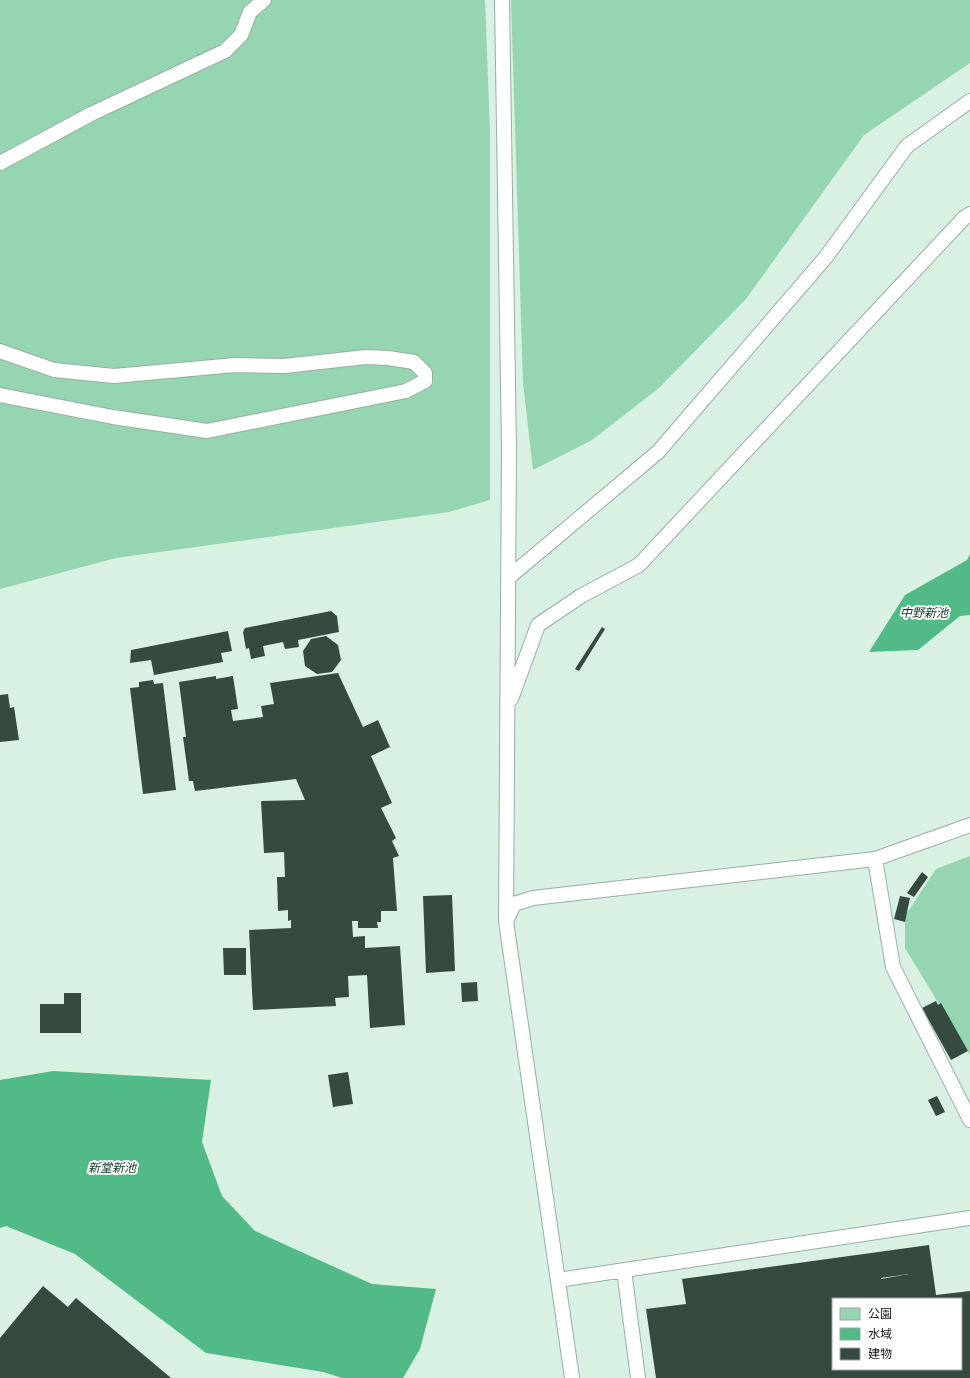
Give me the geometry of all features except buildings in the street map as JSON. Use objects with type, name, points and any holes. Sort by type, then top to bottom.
[{"type":"lane","points":[[0,163],[91,114],[224,51],[241,35],[250,12],[264,0]]},
{"type":"lane","points":[[502,0],[509,449],[506,921],[572,1378]]},
{"type":"lane","points":[[508,578],[658,452],[826,257],[907,146],[970,101]]},
{"type":"lane","points":[[507,709],[538,625],[582,596],[639,565],[970,214]]},
{"type":"lane","points":[[0,351],[54,370],[114,376],[235,365],[284,366],[366,357],[388,358],[414,362],[425,373],[425,381],[406,391],[207,431],[113,417],[0,395]]},
{"type":"lane","points":[[506,921],[514,904],[534,898],[875,859],[970,825]]},
{"type":"lane","points":[[875,859],[893,967],[970,1120]]},
{"type":"lane","points":[[558,1280],[970,1218]]},
{"type":"lane","points":[[624,1270],[638,1378]]},
{"type":"green space","points":[[0,0],[485,0],[490,132],[490,500],[449,512],[116,558],[0,589]]},
{"type":"green space","points":[[511,0],[970,0],[970,63],[864,135],[746,299],[659,388],[592,440],[533,470],[523,383]]},
{"type":"green space","points":[[970,856],[970,1055],[905,948],[905,916],[936,869]]},
{"type":"water","name":"中野新池","points":[[970,554],[970,615],[960,616],[918,650],[869,652],[905,595],[967,560]]},
{"type":"water","name":"新堂新池","points":[[53,1071],[211,1080],[202,1142],[222,1196],[255,1231],[372,1284],[436,1289],[420,1349],[403,1378],[342,1378],[323,1372],[206,1353],[75,1254],[6,1226],[0,1228],[0,1080]]}]
